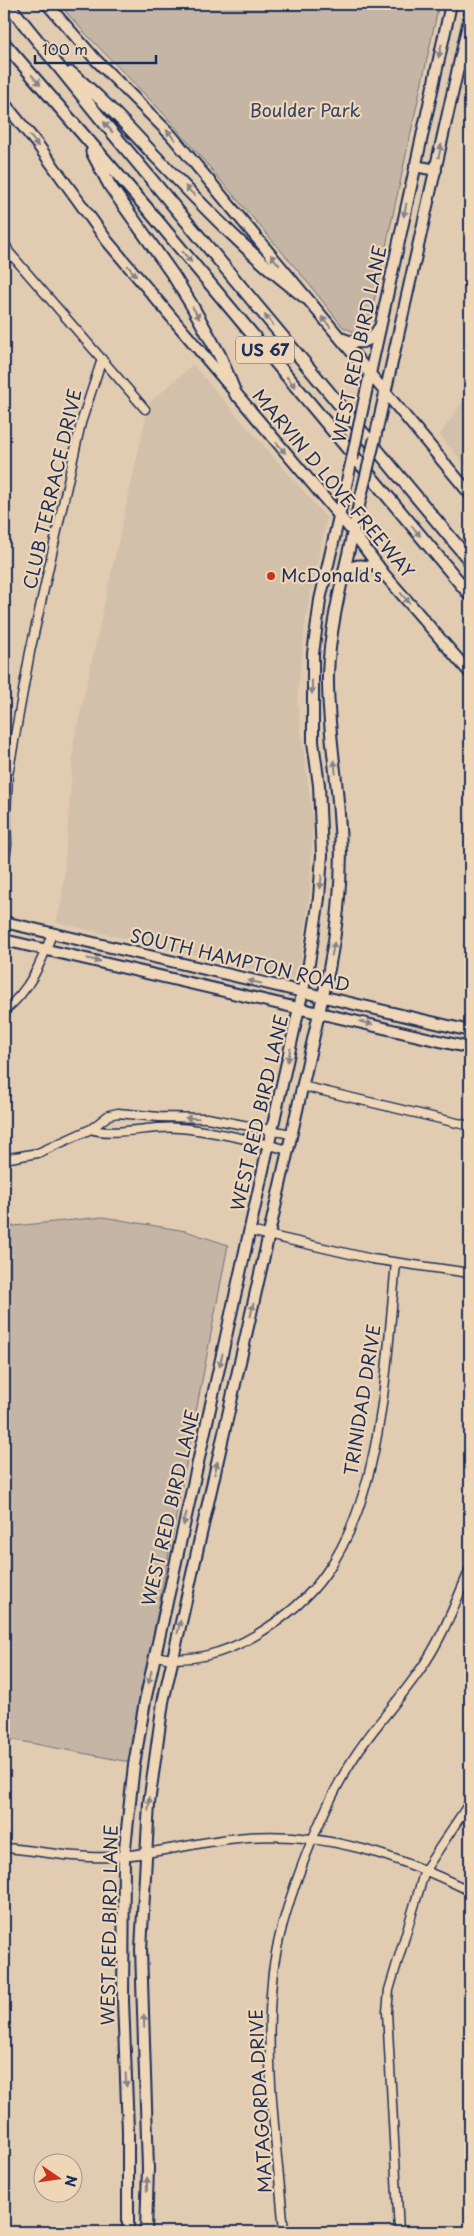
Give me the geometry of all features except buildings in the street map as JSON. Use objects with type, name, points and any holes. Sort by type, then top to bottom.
[{"type":"highway","name":"US 67","points":[[8,4],[113,134],[470,562]]},
{"type":"highway","name":"MARVIN D LOVE FREEWAY","points":[[4,43],[84,135],[470,595]]},
{"type":"highway","points":[[55,60],[99,96],[168,170],[274,275],[306,298]]},
{"type":"highway","points":[[84,135],[110,186],[174,275],[220,356],[236,394]]},
{"type":"main road","points":[[47,4],[96,60],[171,135],[470,494]]},
{"type":"main road","name":"WEST RED BIRD LANE","points":[[128,2232],[128,2130],[122,2002],[124,1857],[134,1765],[145,1701],[303,992],[319,898],[322,864],[321,816],[313,742],[312,672],[314,638],[320,600],[383,320],[450,4]]},
{"type":"main road","name":"WEST RED BIRD LANE","points":[[146,2232],[148,2168],[142,1949],[145,1853],[154,1755],[172,1660],[329,969],[339,907],[341,876],[340,816],[328,694],[332,640],[341,585],[470,15]]},
{"type":"main road","name":"MARVIN D LOVE FREEWAY","points":[[4,103],[38,145],[108,242],[353,532],[384,574],[470,673]]},
{"type":"main road","points":[[415,166],[436,170]]},
{"type":"main road","points":[[340,338],[363,343],[372,338],[383,320]]},
{"type":"main road","points":[[341,585],[346,572],[360,565],[371,567],[384,574]]},
{"type":"main road","points":[[314,638],[332,640]]},
{"type":"main road","points":[[321,816],[340,816]]},
{"type":"main road","name":"SOUTH HAMPTON ROAD","points":[[4,922],[470,1030]]},
{"type":"main road","name":"SOUTH HAMPTON ROAD","points":[[4,940],[470,1048]]},
{"type":"main road","points":[[243,1261],[262,1266]]},
{"type":"street","points":[[4,241],[9,252],[145,409]]},
{"type":"street","points":[[4,265],[9,252]]},
{"type":"street","name":"CLUB TERRACE DRIVE","points":[[4,865],[7,845],[8,775],[28,661],[81,423],[102,359]]},
{"type":"street","points":[[4,1011],[19,996],[39,968],[52,934]]},
{"type":"street","points":[[302,1086],[470,1126]]},
{"type":"street","points":[[4,1159],[38,1153],[91,1129],[109,1115],[134,1114],[214,1120],[292,1134]]},
{"type":"street","points":[[134,1114],[138,1128]]},
{"type":"street","points":[[170,1118],[172,1128]]},
{"type":"street","points":[[211,1132],[214,1120]]},
{"type":"street","points":[[91,1129],[102,1132],[138,1128],[172,1128],[211,1132],[288,1150]]},
{"type":"street","points":[[250,1231],[396,1263],[470,1273]]},
{"type":"street","name":"TRINIDAD DRIVE","points":[[155,1656],[172,1660],[197,1657],[219,1651],[250,1638],[268,1628],[297,1606],[314,1588],[337,1556],[353,1524],[370,1467],[380,1409],[396,1263]]},
{"type":"street","name":"MATAGORDA DRIVE","points":[[284,2232],[270,2046],[271,2000],[278,1946],[294,1892],[334,1792],[356,1753],[421,1669],[435,1645],[470,1569]]},
{"type":"street","points":[[461,1590],[470,1592]]},
{"type":"street","points":[[399,2232],[387,2002],[401,1945],[425,1870],[470,1802]]},
{"type":"street","points":[[4,1848],[65,1856],[124,1857],[249,1837],[291,1836],[376,1852],[425,1870],[470,1891]]},
{"type":"shaded area","points":[[193,365],[327,518],[306,616],[297,699],[313,822],[310,892],[298,980],[56,922],[62,901],[74,741],[149,403]]},
{"type":"shaded area","points":[[470,391],[470,471],[440,435]]},
{"type":"green space","name":"Boulder Park","points":[[59,4],[439,4],[369,324],[356,333],[343,327],[300,273],[163,113]]},
{"type":"green space","points":[[103,1217],[186,1231],[228,1245],[129,1762],[4,1738],[4,1227]]},
{"type":"place","name":"McDonald's","points":[[271,576]]}]
